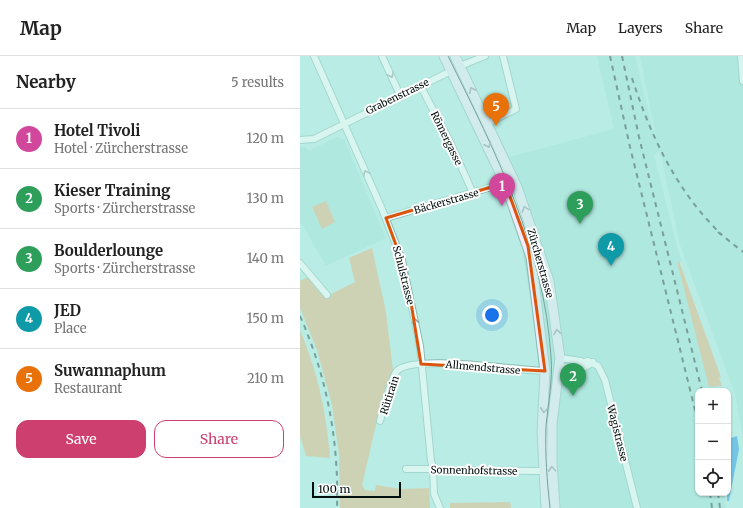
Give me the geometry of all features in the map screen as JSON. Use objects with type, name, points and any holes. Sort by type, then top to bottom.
[{"type":"main road","name":"Zürcherstrasse","points":[[444,56],[505,183],[531,257],[545,372],[542,432],[546,508]]},
{"type":"main road","name":"Zürcherstrasse","points":[[455,56],[488,122],[517,187],[546,271],[560,358],[552,424],[552,462],[555,508]]},
{"type":"main road","points":[[545,372],[559,370]]},
{"type":"street","name":"Schulstrasse","points":[[314,56],[386,218],[406,272],[420,346],[431,461],[433,467],[434,494],[440,508]]},
{"type":"street","points":[[382,56],[400,95]]},
{"type":"street","points":[[460,66],[485,56]]},
{"type":"street","points":[[488,122],[516,109],[503,56]]},
{"type":"street","points":[[741,56],[743,81]]},
{"type":"street","name":"Grabenstrasse","points":[[300,140],[314,139],[451,70]]},
{"type":"street","name":"Römergasse","points":[[420,85],[473,193]]},
{"type":"street","name":"Bäckerstrasse","points":[[386,218],[505,183]]},
{"type":"street","points":[[300,263],[327,295]]},
{"type":"street","points":[[560,358],[590,362]]},
{"type":"street","name":"Allmendstrasse","points":[[421,360],[545,372]]},
{"type":"street","name":"Rütirain","points":[[380,422],[396,371],[404,366],[421,360]]},
{"type":"street","points":[[559,370],[590,362]]},
{"type":"street","name":"Wagistrasse","points":[[590,362],[600,368],[605,380],[637,508]]},
{"type":"street","name":"Sonnenhofstrasse","points":[[406,469],[430,469],[433,467],[439,470],[543,471]]},
{"type":"highlighted area","points":[[505,183],[528,246],[545,371],[421,364],[406,272],[386,218]]},
{"type":"shaded area","points":[[597,56],[635,56],[652,127],[656,137],[640,56],[743,56],[743,438],[735,394],[680,245],[660,151],[654,155],[682,262],[677,262],[709,387],[695,388],[695,496],[725,496],[726,508],[541,508],[539,468],[541,359],[517,218],[494,161],[614,129]]},
{"type":"shaded area","points":[[337,137],[344,139],[386,238],[326,266],[300,221],[300,147],[306,147],[309,151]]},
{"type":"shaded area","points":[[326,201],[335,222],[322,229],[312,207]]},
{"type":"shaded area","points":[[372,248],[386,312],[393,371],[382,399],[362,485],[365,490],[375,491],[376,485],[401,489],[429,488],[430,508],[340,508],[339,455],[332,405],[317,350],[300,308],[300,281],[308,277],[325,297],[355,282],[349,258]]},
{"type":"shaded area","points":[[679,261],[721,377],[719,378],[722,386],[709,387],[677,262]]},
{"type":"shaded area","points":[[300,330],[312,362],[320,393],[330,458],[306,456],[300,436]]},
{"type":"shaded area","points":[[510,502],[511,508],[450,508],[450,503]]},
{"type":"water","points":[[737,436],[739,449],[731,491],[731,460],[731,438]]},
{"type":"water","points":[[727,496],[730,496],[729,501],[727,501]]},
{"type":"tram line","points":[[448,56],[500,165],[528,239],[539,277],[547,316],[551,357],[551,383],[546,426],[546,467],[550,508]]},
{"type":"railway","points":[[610,56],[630,147],[695,410]]},
{"type":"railway","points":[[622,56],[639,137],[701,388]]},
{"type":"railway","points":[[632,78],[639,100],[667,162],[692,201],[722,235]]},
{"type":"railway","points":[[718,232],[743,252]]},
{"type":"railway","points":[[300,316],[317,362],[329,410],[336,458],[337,508]]},
{"type":"railway","points":[[710,496],[712,508]]},
{"type":"railway","points":[[718,496],[720,508]]},
{"type":"place","name":"Suwannaphum","points":[[496,126]]},
{"type":"place","name":"Hotel Tivoli","points":[[502,206]]},
{"type":"place","name":"Boulderlounge","points":[[580,224]]},
{"type":"place","name":"JED","points":[[611,266]]},
{"type":"place","name":"Kieser Training","points":[[573,396]]}]
